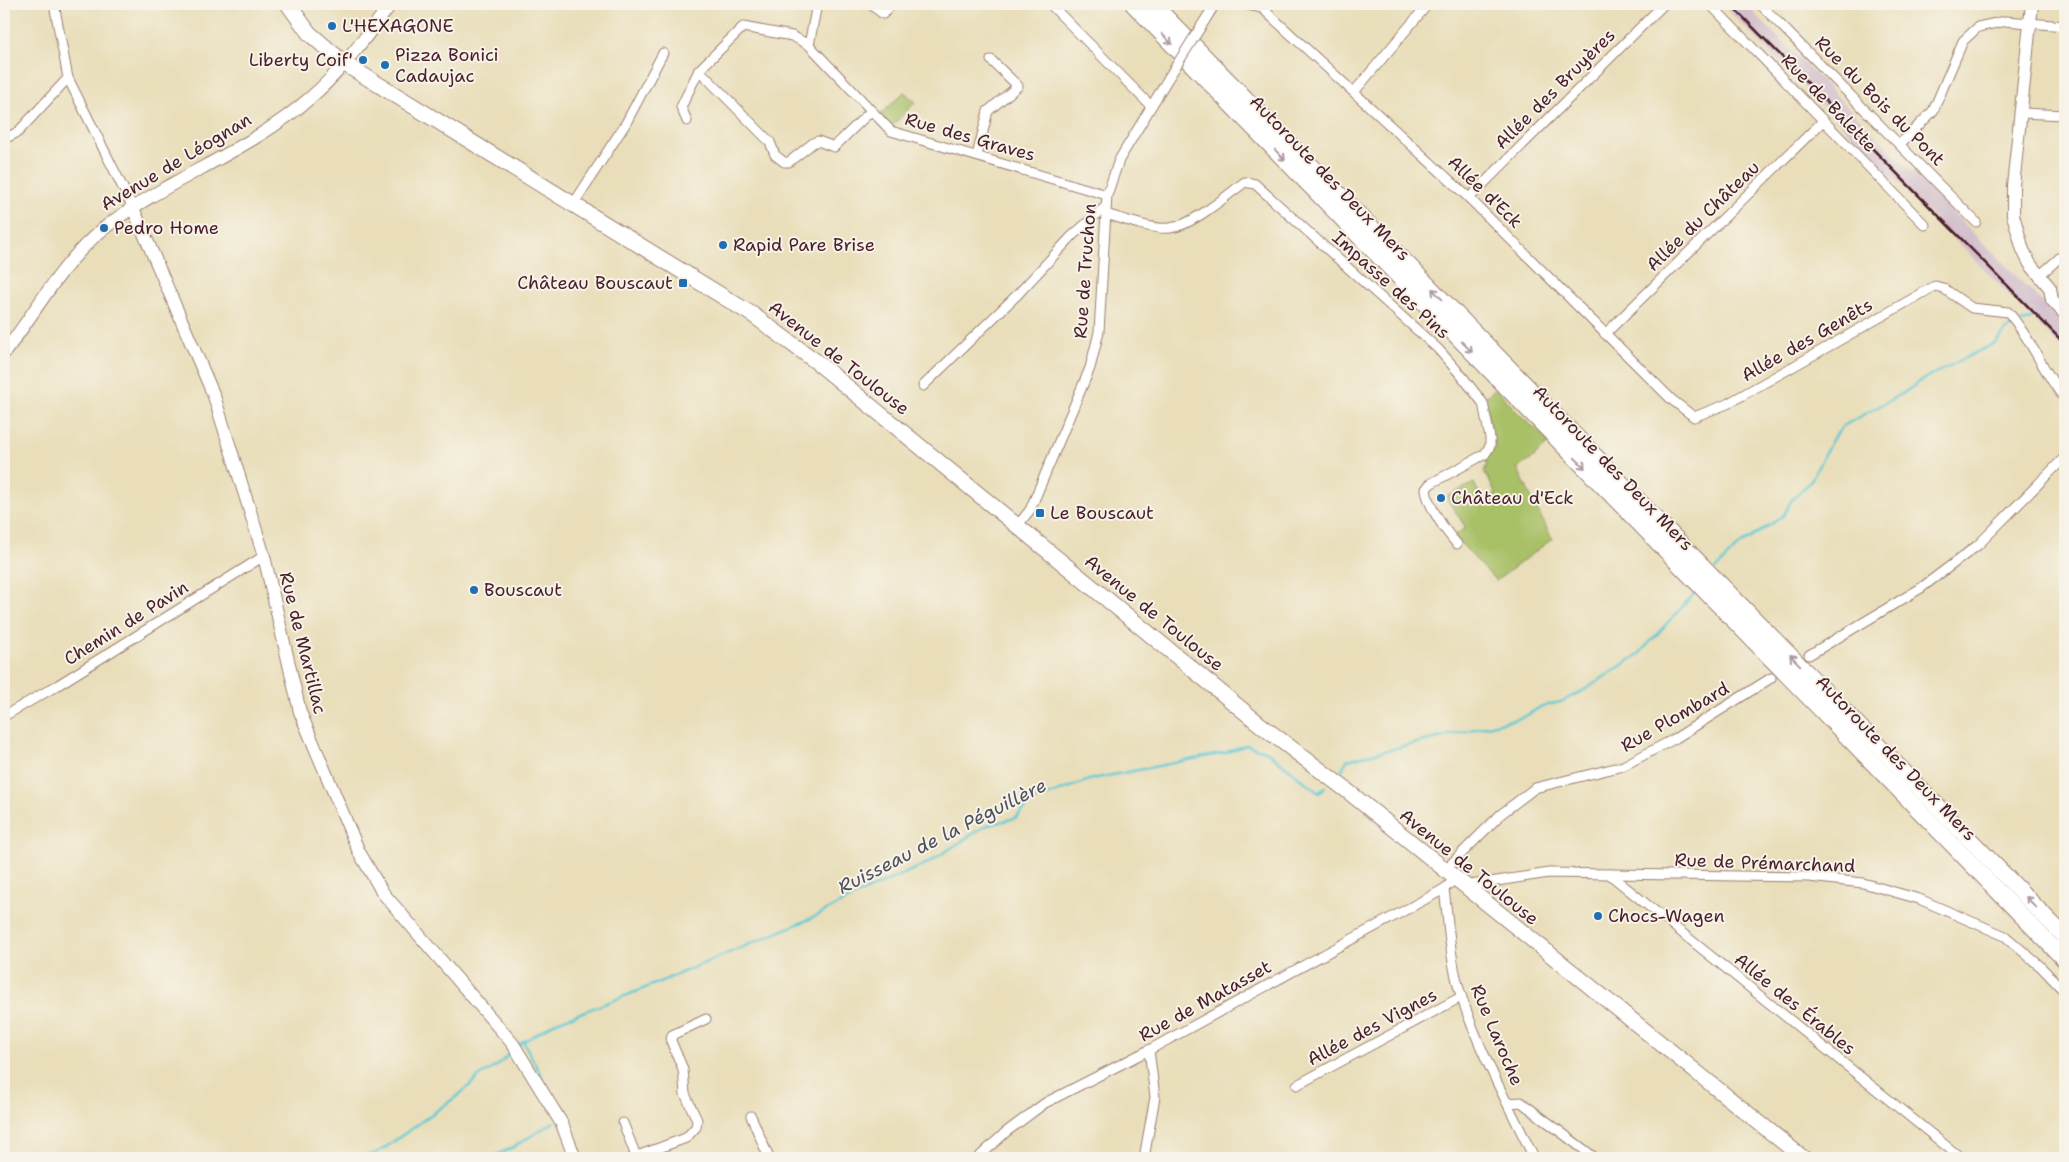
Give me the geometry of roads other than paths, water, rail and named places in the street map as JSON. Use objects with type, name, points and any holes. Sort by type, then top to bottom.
[{"type":"highway","name":"Autoroute des Deux Mers","points":[[1133,4],[2065,960]]},
{"type":"highway","name":"Autoroute des Deux Mers","points":[[1153,4],[2065,937]]},
{"type":"main road","points":[[288,4],[309,32],[345,64]]},
{"type":"main road","name":"Avenue de Toulouse","points":[[345,64],[418,107],[753,315],[818,362],[1451,882],[1803,1158]]},
{"type":"street","points":[[54,4],[68,78],[133,208]]},
{"type":"street","name":"Avenue de Léognan","points":[[4,353],[76,254],[102,230],[133,208],[273,125],[310,99],[345,64],[391,4]]},
{"type":"street","points":[[687,121],[681,107],[699,70],[743,27],[792,36],[809,45],[817,4]]},
{"type":"street","points":[[870,4],[883,14],[892,4]]},
{"type":"street","points":[[1050,4],[1150,105]]},
{"type":"street","name":"Rue de Truchon","points":[[1017,526],[1030,510],[1090,368],[1099,332],[1107,195],[1119,160],[1150,105],[1215,4]]},
{"type":"street","name":"Allée d'Eck","points":[[1243,4],[1262,8],[1354,92],[1469,198],[1670,399],[1694,418]]},
{"type":"street","points":[[1354,92],[1428,4]]},
{"type":"street","name":"Allée des Bruyères","points":[[1469,198],[1664,4]]},
{"type":"street","name":"Rue de Balette","points":[[1710,4],[1925,225]]},
{"type":"street","name":"Rue du Bois du Pont","points":[[1760,4],[1976,222]]},
{"type":"street","points":[[2032,4],[2012,196],[2017,234],[2023,250],[2039,276],[2050,288],[2052,300],[2065,314]]},
{"type":"street","points":[[1900,144],[1933,111],[1963,41],[1978,27],[2006,21],[2065,26]]},
{"type":"street","name":"Rue des Graves","points":[[809,45],[891,131],[1107,195]]},
{"type":"street","points":[[574,203],[626,123],[663,53]]},
{"type":"street","points":[[977,156],[988,111],[1018,86],[991,60]]},
{"type":"street","points":[[699,70],[770,142],[776,155],[784,162],[789,162],[813,142],[818,141],[834,147],[871,111]]},
{"type":"street","points":[[4,139],[18,132],[68,78]]},
{"type":"street","points":[[2021,113],[2065,115]]},
{"type":"street","name":"Allée du Château","points":[[1606,334],[1823,121]]},
{"type":"street","name":"Impasse des Pins","points":[[1106,210],[1138,223],[1170,228],[1196,218],[1244,182],[1256,184],[1438,349],[1483,403],[1490,438],[1490,446],[1485,454],[1430,484],[1426,490],[1427,496],[1445,528],[1457,544]]},
{"type":"street","name":"Rue de Martillac","points":[[133,208],[214,396],[264,556],[300,712],[359,852],[383,893],[513,1044],[562,1124],[575,1158]]},
{"type":"street","points":[[924,386],[1018,294],[1072,236],[1106,210]]},
{"type":"street","points":[[2039,276],[2065,252]]},
{"type":"street","name":"Allée des Genêts","points":[[1694,418],[1727,404],[1933,286],[1943,288],[1972,308],[2008,312],[2018,324],[2050,379],[2065,399]]},
{"type":"street","points":[[1809,655],[1920,588],[1978,545],[2065,457]]},
{"type":"street","name":"Chemin de Pavin","points":[[4,716],[58,685],[264,556]]},
{"type":"street","name":"Rue Plombard","points":[[1451,882],[1501,814],[1535,788],[1623,766],[1676,738],[1772,678]]},
{"type":"street","name":"Rue de Prémarchand","points":[[1451,882],[1549,873],[1809,877],[1863,883],[1919,898],[2005,936],[2040,966],[2065,992]]},
{"type":"street","name":"Allée des Érables","points":[[1609,874],[1961,1158]]},
{"type":"street","name":"Rue Laroche","points":[[1451,882],[1455,970],[1461,997],[1477,1038],[1534,1158]]},
{"type":"street","name":"Rue de Matasset","points":[[978,1158],[1006,1132],[1045,1103],[1149,1050],[1451,882]]},
{"type":"street","name":"Allée des Vignes","points":[[1298,1085],[1461,997]]},
{"type":"street","points":[[623,1123],[634,1157],[686,1138],[696,1127],[697,1120],[686,1094],[682,1069],[671,1041],[672,1035],[706,1020]]},
{"type":"street","points":[[1144,1158],[1155,1097],[1149,1050]]},
{"type":"street","points":[[1508,1103],[1521,1102],[1595,1158]]},
{"type":"street","points":[[752,1116],[769,1158]]},
{"type":"waterway","name":"Ruisseau de la Péguillère","points":[[2057,298],[2065,296]]},
{"type":"waterway","name":"Ruisseau de la Péguillère","points":[[2021,323],[2031,319]]},
{"type":"waterway","name":"Ruisseau de la Péguillère","points":[[1716,569],[1737,547],[1783,516],[1791,501],[1810,482],[1832,440],[1843,426],[1905,392],[1925,378],[1995,343],[2009,328],[2015,326]]},
{"type":"waterway","name":"Ruisseau de la Péguillère","points":[[1340,773],[1347,760],[1524,717],[1542,706],[1561,702],[1586,689],[1639,654],[1694,594]]},
{"type":"waterway","name":"Ruisseau de la Péguillère","points":[[518,1045],[554,1023],[638,991],[812,918],[861,893],[928,863],[985,826],[1015,818],[1033,801],[1092,779],[1225,753],[1246,745],[1268,752],[1319,793],[1325,787]]},
{"type":"waterway","points":[[523,1041],[553,1098]]},
{"type":"waterway","name":"Ruisseau de la Péguillère","points":[[344,1158],[374,1154],[383,1149],[460,1094],[480,1076],[498,1065],[511,1052]]},
{"type":"waterway","points":[[489,1158],[510,1149],[554,1122]]},
{"type":"railway","points":[[1730,4],[2065,344]]},
{"type":"place","name":"L'HEXAGONE","points":[[332,26]]},
{"type":"place","name":"Liberty Coif'","points":[[363,60]]},
{"type":"place","name":"Pizza Bonici Cadaujac","points":[[385,65]]},
{"type":"place","name":"Pedro Home","points":[[104,228]]},
{"type":"place","name":"Rapid Pare Brise","points":[[723,245]]},
{"type":"place","name":"Château Bouscaut","points":[[683,283]]},
{"type":"place","name":"Château d'Eck","points":[[1441,498]]},
{"type":"place","name":"Le Bouscaut","points":[[1040,513]]},
{"type":"place","name":"Bouscaut","points":[[474,590]]},
{"type":"place","name":"Chocs-Wagen","points":[[1598,916]]}]
